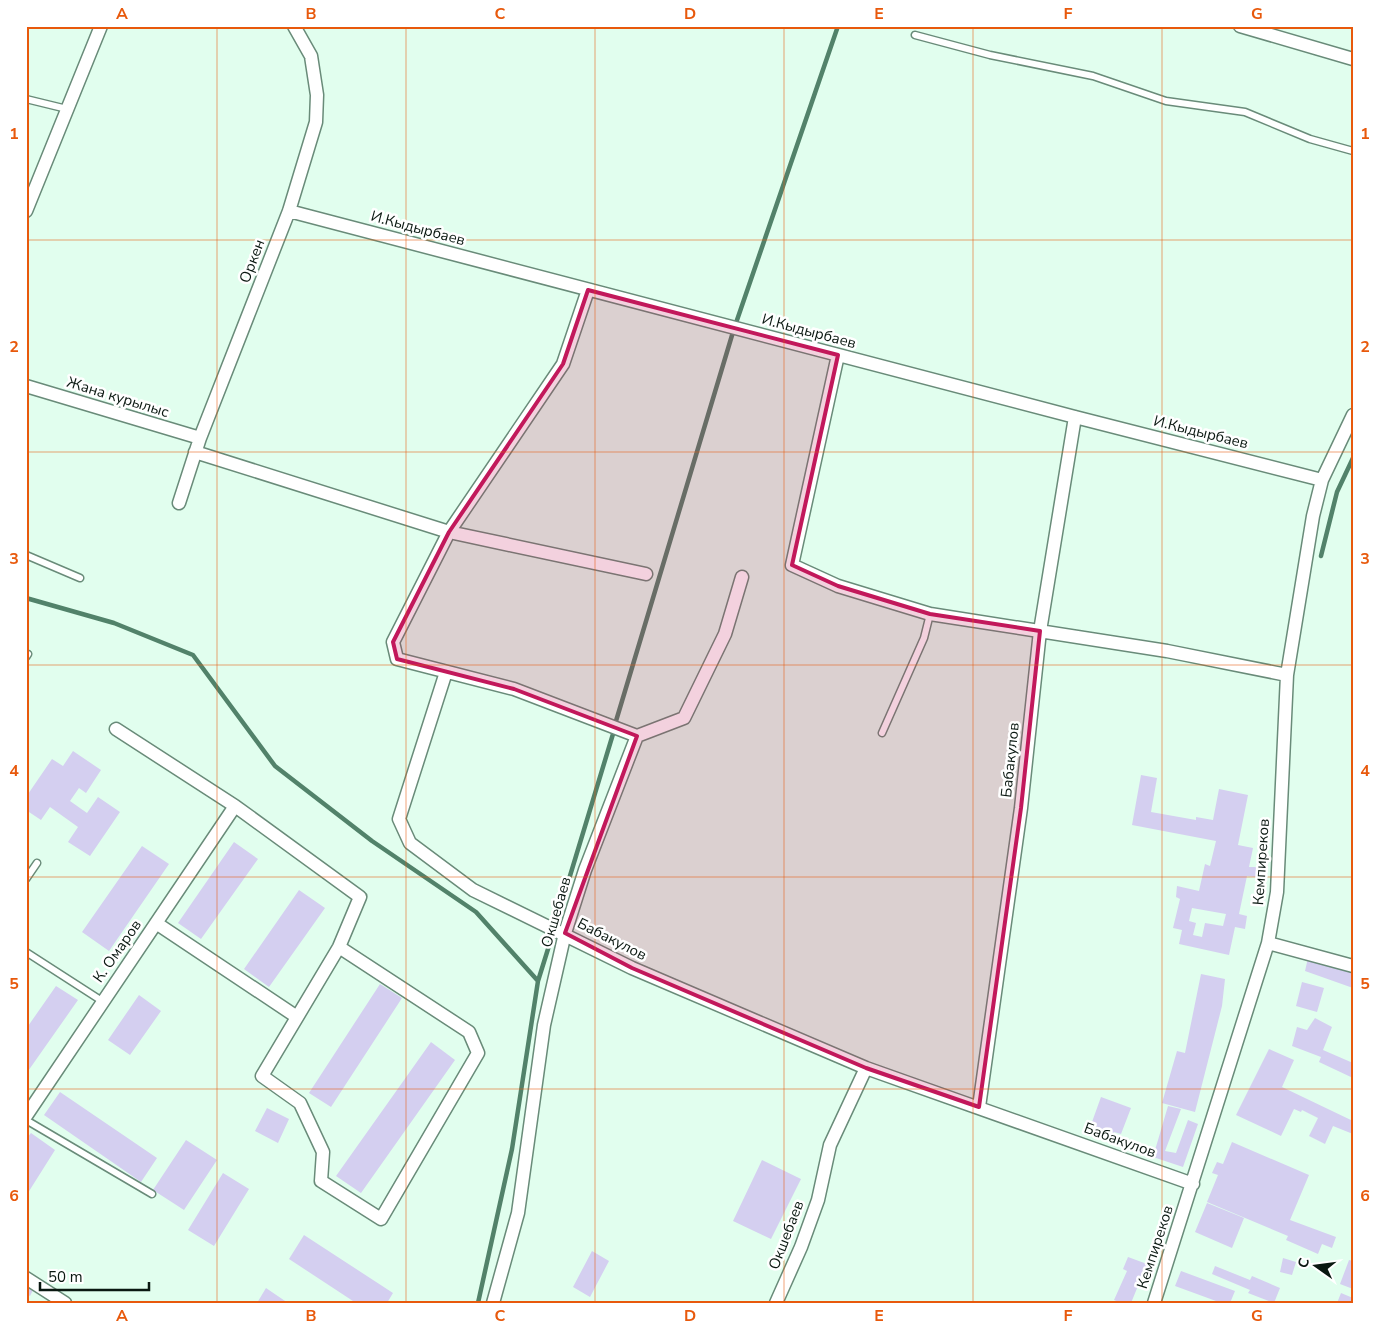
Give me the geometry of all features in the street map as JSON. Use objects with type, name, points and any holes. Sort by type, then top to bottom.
[{"type":"street","points":[[26,211],[102,26]]},
{"type":"street","name":"Оркен","points":[[179,503],[200,438],[289,211],[316,122],[317,95],[311,56],[294,26]]},
{"type":"street","points":[[1240,26],[1353,59]]},
{"type":"street","name":"И.Кыдырбаев","points":[[289,211],[1322,480]]},
{"type":"street","points":[[588,290],[563,364],[449,532],[393,642],[397,658],[514,690],[637,736],[684,718],[724,634],[742,577]]},
{"type":"street","points":[[838,355],[792,565],[838,586],[930,614],[1167,651],[1287,675]]},
{"type":"street","name":"Жана курылыс","points":[[26,386],[200,438]]},
{"type":"street","name":"Кемпиреков","points":[[1154,1303],[1268,943],[1277,892],[1287,675],[1313,516],[1322,480],[1353,415]]},
{"type":"street","name":"Бабакулов","points":[[979,1107],[1021,808],[1040,631],[1075,417]]},
{"type":"street","points":[[195,452],[449,532],[646,574]]},
{"type":"street","name":"Бабакулов","points":[[446,672],[399,819],[410,843],[473,890],[565,933],[632,968],[866,1068],[1193,1184]]},
{"type":"street","points":[[116,729],[234,806],[360,897],[339,947],[262,1076],[300,1103],[323,1152],[321,1181],[381,1219],[478,1053],[469,1032],[339,947]]},
{"type":"street","name":"Окшебаев","points":[[493,1303],[518,1213],[544,1025],[565,933],[585,870],[637,736]]},
{"type":"street","name":"К. Омаров","points":[[26,1116],[234,806]]},
{"type":"street","points":[[156,923],[297,1017]]},
{"type":"street","points":[[1268,943],[1353,966]]},
{"type":"street","name":"Окшебаев","points":[[776,1303],[801,1247],[818,1200],[830,1145],[866,1068]]},
{"type":"street","points":[[26,1278],[65,1303]]},
{"type":"lane","points":[[916,35],[990,56],[1093,76],[1166,101],[1245,112],[1310,139],[1353,151]]},
{"type":"lane","points":[[26,98],[67,109]]},
{"type":"lane","points":[[26,555],[80,578]]},
{"type":"lane","points":[[882,733],[924,638],[930,614]]},
{"type":"lane","points":[[26,879],[37,863]]},
{"type":"lane","points":[[26,952],[102,1001]]},
{"type":"lane","points":[[26,1120],[152,1194]]},
{"type":"highlighted area","points":[[588,290],[838,355],[792,565],[838,586],[930,614],[1040,631],[1021,808],[979,1107],[866,1068],[632,968],[565,933],[637,736],[514,689],[397,659],[393,642],[449,532],[563,364]]},
{"type":"building","points":[[73,751],[101,770],[86,793],[79,788],[70,801],[87,813],[98,797],[120,812],[90,856],[68,842],[78,827],[50,807],[41,820],[26,810],[26,797],[52,759],[63,766]]},
{"type":"building","points":[[1141,775],[1157,778],[1151,812],[1196,820],[1196,817],[1213,820],[1219,789],[1248,795],[1238,845],[1253,848],[1249,867],[1258,867],[1256,877],[1247,876],[1239,914],[1247,916],[1245,929],[1235,927],[1229,955],[1179,944],[1182,930],[1173,928],[1180,899],[1176,897],[1177,886],[1199,891],[1205,864],[1210,866],[1216,841],[1132,825]],"holes":[[[1192,908],[1226,914],[1223,926],[1205,923],[1202,937],[1193,935],[1196,923],[1189,921]]]},
{"type":"building","points":[[234,842],[258,859],[201,939],[178,923]]},
{"type":"building","points":[[142,846],[169,864],[109,951],[82,932]]},
{"type":"building","points":[[299,890],[325,908],[269,987],[244,969]]},
{"type":"building","points":[[1308,958],[1353,972],[1353,988],[1305,971]]},
{"type":"building","points":[[1201,974],[1225,979],[1222,1006],[1195,1112],[1162,1103],[1177,1051],[1185,1053]]},
{"type":"building","points":[[1302,982],[1324,988],[1317,1012],[1296,1006]]},
{"type":"building","points":[[380,984],[402,998],[331,1107],[309,1093]]},
{"type":"building","points":[[56,986],[78,1000],[26,1074],[26,1029]]},
{"type":"building","points":[[139,995],[161,1011],[130,1055],[108,1040]]},
{"type":"building","points":[[1315,1018],[1332,1027],[1323,1050],[1353,1063],[1353,1078],[1319,1062],[1321,1057],[1292,1046],[1297,1027],[1307,1030]]},
{"type":"building","points":[[431,1042],[455,1060],[361,1193],[336,1176]]},
{"type":"building","points":[[1269,1049],[1294,1060],[1282,1087],[1353,1121],[1353,1134],[1333,1126],[1325,1144],[1309,1136],[1318,1118],[1302,1110],[1301,1112],[1294,1109],[1281,1136],[1236,1115]]},
{"type":"building","points":[[60,1092],[157,1158],[141,1182],[44,1115]]},
{"type":"building","points":[[1101,1097],[1131,1108],[1121,1134],[1114,1132],[1110,1142],[1088,1133]]},
{"type":"building","points":[[1168,1106],[1181,1109],[1165,1151],[1176,1153],[1188,1120],[1198,1124],[1183,1167],[1153,1157]]},
{"type":"building","points":[[267,1108],[289,1119],[278,1143],[255,1131]]},
{"type":"building","points":[[31,1133],[55,1150],[26,1196],[26,1139]]},
{"type":"building","points":[[186,1140],[217,1160],[184,1210],[153,1190]]},
{"type":"building","points":[[1232,1142],[1309,1175],[1290,1220],[1336,1237],[1332,1248],[1322,1244],[1318,1254],[1286,1240],[1288,1236],[1207,1202],[1218,1175],[1212,1173],[1217,1162],[1223,1164]]},
{"type":"building","points":[[762,1160],[801,1179],[771,1239],[733,1221]]},
{"type":"building","points":[[223,1173],[249,1189],[214,1246],[188,1230]]},
{"type":"building","points":[[1207,1203],[1244,1218],[1232,1248],[1195,1232]]},
{"type":"building","points":[[304,1235],[393,1293],[387,1303],[356,1303],[289,1259]]},
{"type":"building","points":[[592,1251],[609,1261],[590,1297],[573,1287]]},
{"type":"building","points":[[1128,1257],[1147,1264],[1131,1303],[1121,1303],[1114,1300],[1127,1271],[1123,1269]]},
{"type":"building","points":[[1283,1258],[1296,1262],[1292,1275],[1280,1272]]},
{"type":"building","points":[[1349,1260],[1353,1261],[1353,1289],[1340,1284]]},
{"type":"building","points":[[1215,1266],[1250,1280],[1252,1276],[1280,1288],[1274,1303],[1248,1293],[1250,1290],[1212,1274]]},
{"type":"building","points":[[1181,1271],[1235,1291],[1230,1303],[1215,1303],[1216,1301],[1175,1286]]},
{"type":"building","points":[[26,1281],[35,1286],[30,1296],[26,1294]]},
{"type":"building","points":[[266,1288],[288,1303],[257,1303]]},
{"type":"building","points":[[1341,1293],[1353,1298],[1353,1303],[1337,1303]]},
{"type":"waterway","points":[[736,323],[838,26]]},
{"type":"waterway","points":[[616,721],[733,332]]},
{"type":"waterway","points":[[1321,556],[1337,492],[1353,458]]},
{"type":"waterway","points":[[26,598],[114,623],[193,655],[275,766],[372,841],[476,912],[538,981]]},
{"type":"waterway","points":[[556,922],[613,734]]},
{"type":"waterway","points":[[478,1303],[512,1149],[538,981],[553,933]]}]
